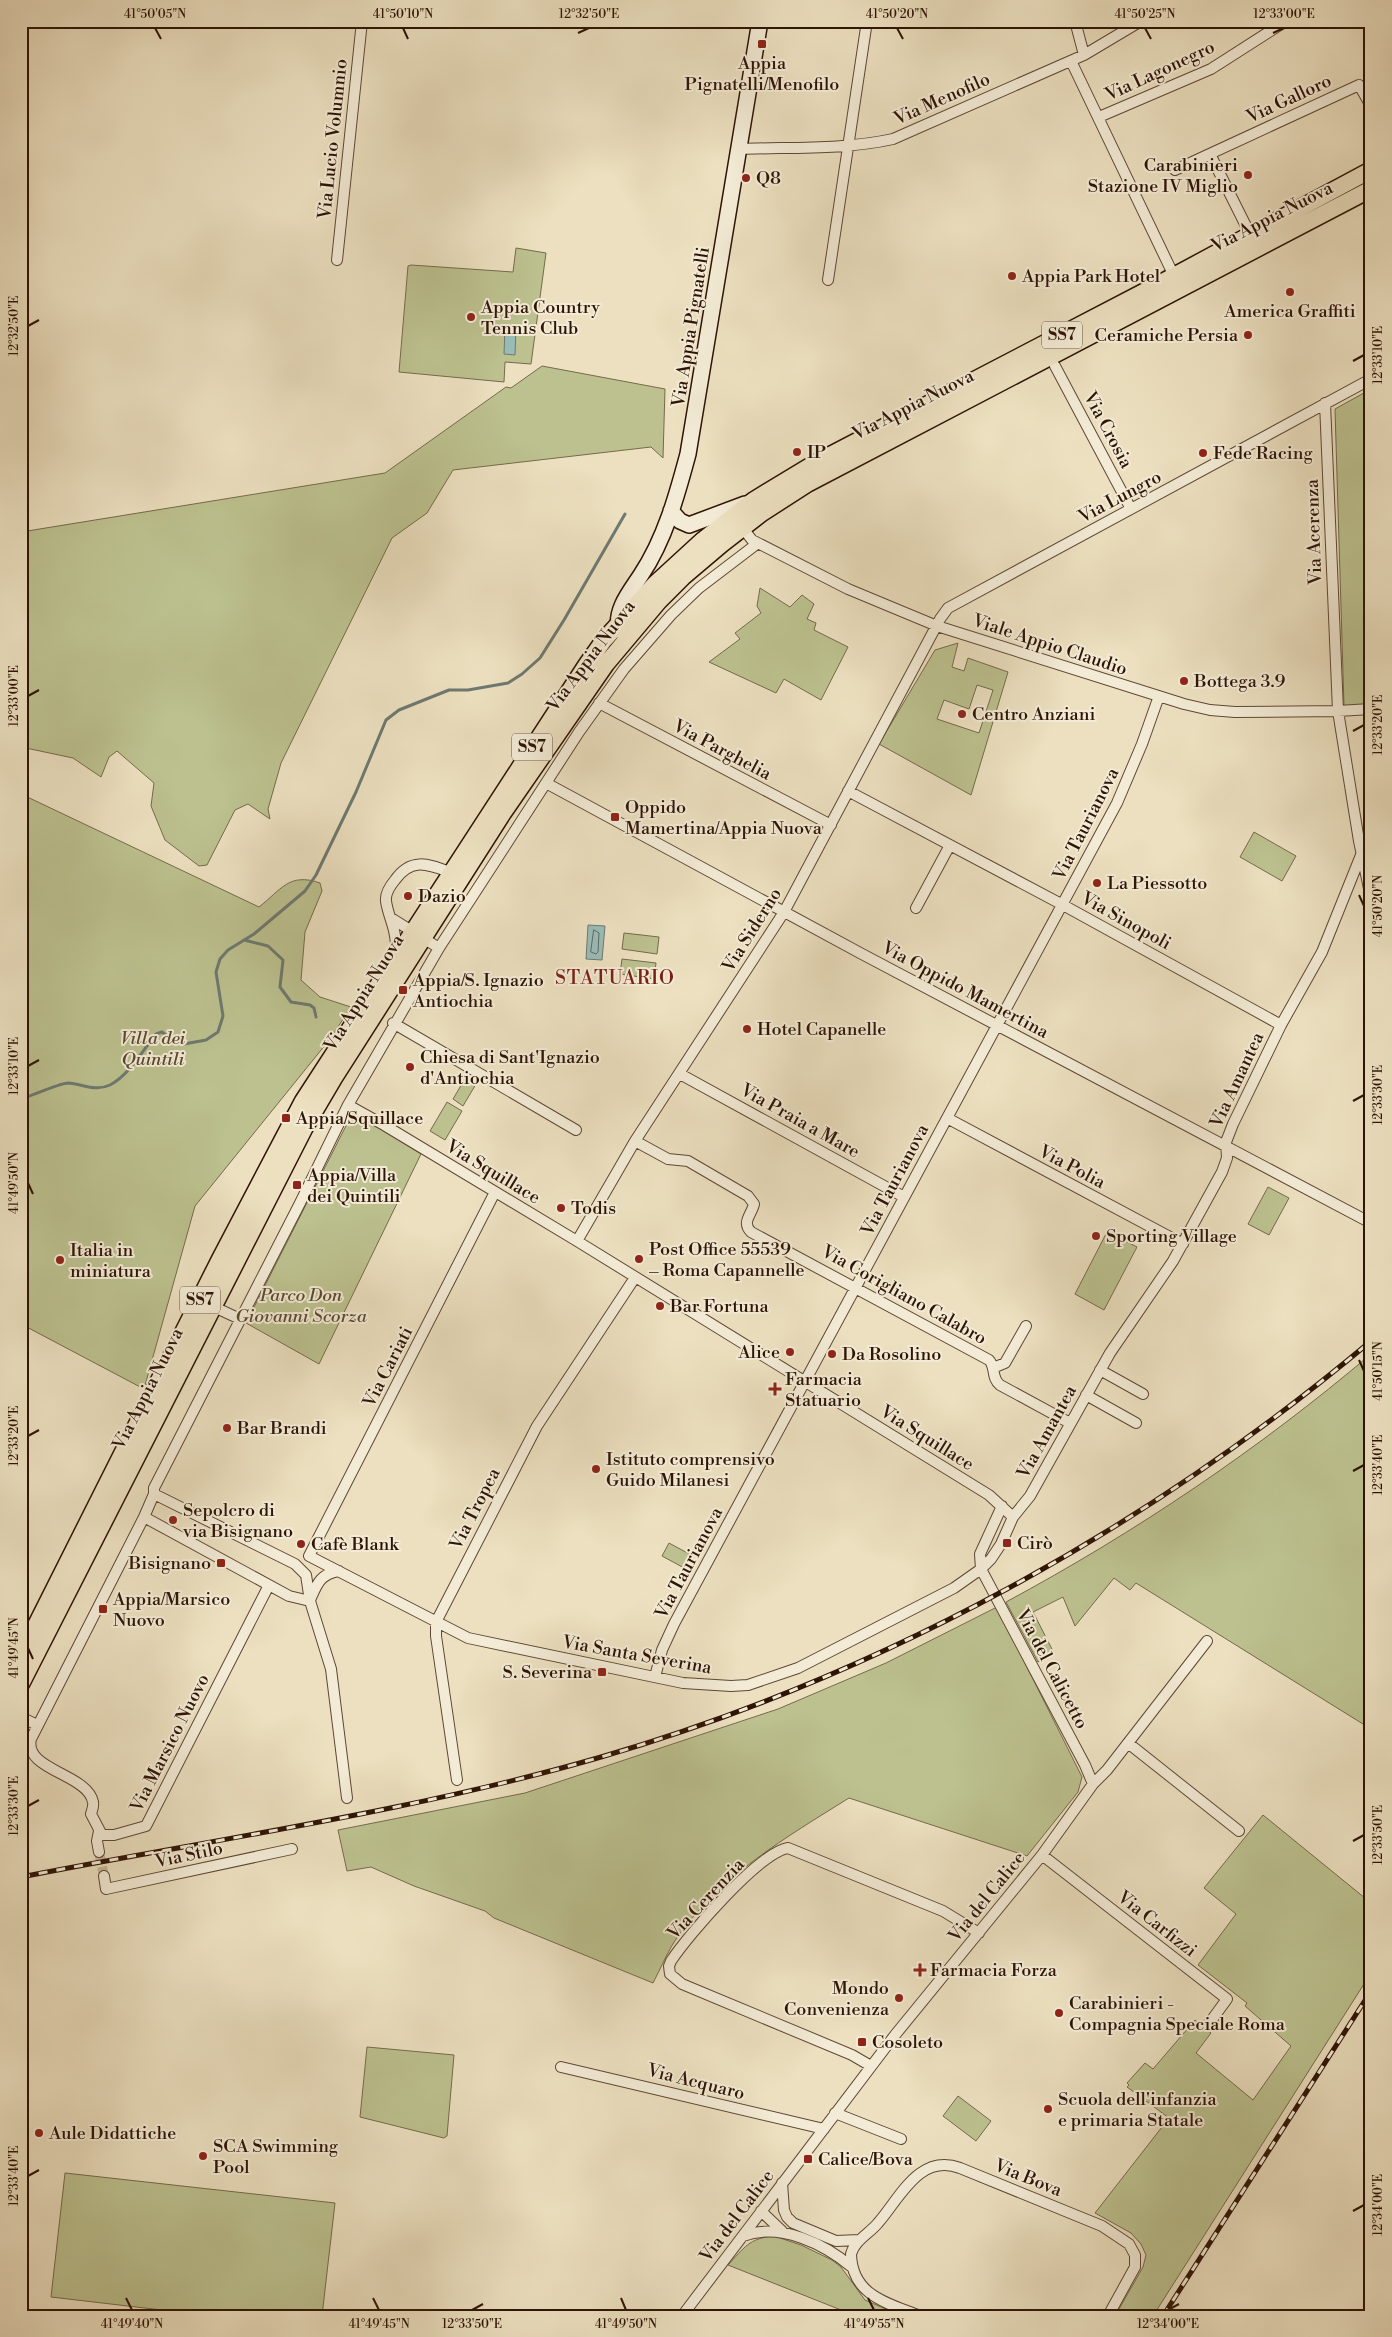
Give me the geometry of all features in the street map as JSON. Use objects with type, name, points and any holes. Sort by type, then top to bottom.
[{"type":"main road","name":"Via Appia Pignatelli","points":[[618,625],[622,606],[654,552],[671,511],[692,436],[760,21]]},
{"type":"main road","name":"Via Appia Nuova","points":[[21,1684],[212,1306],[316,1108],[418,934],[450,872],[587,664],[618,625],[674,565],[754,500],[820,460],[1174,276],[1371,170]]},
{"type":"main road","name":"Via Appia Nuova","points":[[21,1655],[286,1131],[396,955],[418,934],[623,641],[683,577],[744,527],[775,505],[838,466],[1369,190]]},
{"type":"main road","points":[[671,511],[682,523],[691,525],[754,500]]},
{"type":"main road","points":[[618,625],[623,641]]},
{"type":"street","name":"Via Lucio Volumnio","points":[[337,260],[362,21]]},
{"type":"street","points":[[828,280],[850,145],[867,21]]},
{"type":"street","points":[[1075,21],[1084,55]]},
{"type":"street","name":"Via Menofilo","points":[[739,149],[876,143],[910,133],[1084,55],[1141,21]]},
{"type":"street","name":"Via Lagonegro","points":[[1098,118],[1211,69],[1286,21]]},
{"type":"street","points":[[1071,61],[1174,276]]},
{"type":"street","name":"Via Galloro","points":[[1175,170],[1359,85],[1371,106]]},
{"type":"street","points":[[1210,154],[1250,234]]},
{"type":"street","name":"Via Crosia","points":[[1055,366],[1132,509]]},
{"type":"street","points":[[1325,403],[1371,379]]},
{"type":"street","name":"Via Lungro","points":[[937,626],[945,611],[951,605],[1228,458],[1325,403]]},
{"type":"street","name":"Via Acerenza","points":[[1325,403],[1338,711],[1361,855],[1371,898]]},
{"type":"street","points":[[744,527],[745,515],[754,500]]},
{"type":"street","name":"Viale Appio Claudio","points":[[744,527],[749,537],[758,543],[848,589],[937,626],[1158,696],[1197,707],[1226,712],[1371,709]]},
{"type":"street","name":"Via Appia Nuova","points":[[37,1725],[144,1517],[154,1494],[154,1488],[348,1105],[393,1023],[439,948],[546,783],[624,669],[671,615],[699,588],[758,543]]},
{"type":"street","name":"Via Siderno","points":[[577,1241],[635,1141],[784,912],[937,626]]},
{"type":"street","name":"Via Taurianova","points":[[655,1677],[662,1650],[674,1624],[1063,905],[1120,796],[1158,696]]},
{"type":"street","name":"Via Parghelia","points":[[599,703],[831,825]]},
{"type":"street","name":"Via Oppido Mamertina","points":[[546,783],[997,1026],[1371,1223]]},
{"type":"street","name":"Via Sinopoli","points":[[848,791],[1063,905],[1281,1025]]},
{"type":"street","points":[[916,908],[950,845]]},
{"type":"street","name":"Via Amantea","points":[[981,1569],[997,1552],[1013,1517],[1027,1501],[1124,1329],[1183,1244],[1226,1162],[1227,1136],[1236,1116],[1281,1025],[1325,946],[1361,855]]},
{"type":"street","points":[[396,955],[386,894],[403,869],[412,865],[423,864],[450,872]]},
{"type":"street","points":[[391,918],[439,948]]},
{"type":"street","points":[[393,1023],[576,1130]]},
{"type":"street","name":"Via Praia a Mare","points":[[680,1074],[904,1197]]},
{"type":"street","name":"Via Squillace","points":[[348,1105],[577,1241],[634,1279],[989,1495],[1013,1517]]},
{"type":"street","name":"Via Polia","points":[[947,1118],[1183,1244]]},
{"type":"street","name":"Via Corigliano Calabro","points":[[635,1141],[670,1160],[688,1161],[748,1196],[754,1204],[746,1221],[749,1230],[989,1360],[994,1379],[1000,1385],[1070,1423]]},
{"type":"street","name":"Via Cariati","points":[[309,1556],[495,1192]]},
{"type":"street","name":"Via Tropea","points":[[436,1622],[537,1426],[634,1279]]},
{"type":"street","points":[[212,1306],[240,1319]]},
{"type":"street","points":[[992,1368],[1006,1361],[1026,1326]]},
{"type":"street","points":[[1100,1370],[1143,1394]]},
{"type":"street","points":[[1086,1395],[1136,1423]]},
{"type":"street","points":[[154,1494],[295,1564],[306,1575],[310,1601],[330,1669],[347,1798]]},
{"type":"street","points":[[981,1569],[980,1554],[1002,1506]]},
{"type":"street","points":[[144,1517],[269,1585],[295,1598],[310,1601]]},
{"type":"street","points":[[295,1564],[309,1556]]},
{"type":"street","name":"Via Santa Severina","points":[[309,1556],[461,1635],[481,1642],[683,1683],[715,1686],[748,1684],[798,1668],[939,1596],[981,1569]]},
{"type":"street","name":"Via del Calicetto","points":[[981,1569],[1093,1784]]},
{"type":"street","points":[[310,1601],[317,1583],[322,1577],[338,1571]]},
{"type":"street","name":"Via Marsico Nuovo","points":[[99,1831],[103,1836],[111,1836],[146,1826],[269,1585]]},
{"type":"street","points":[[436,1622],[436,1636],[457,1780]]},
{"type":"street","name":"Via del Calice","points":[[682,2316],[871,2066],[1042,1855],[1093,1784],[1128,1743],[1207,1640]]},
{"type":"street","points":[[21,1716],[37,1725],[30,1742],[32,1754],[47,1766],[71,1778],[92,1799],[94,1805],[91,1814],[99,1831],[97,1841],[99,1852]]},
{"type":"street","points":[[1128,1743],[1239,1831]]},
{"type":"street","name":"Via Cerenzia","points":[[871,2066],[852,2055],[682,1984],[670,1974],[669,1966],[671,1960],[730,1892],[773,1854],[788,1848],[943,1911],[979,1932]]},
{"type":"street","name":"Via Stilo","points":[[104,1876],[106,1889],[292,1849]]},
{"type":"street","name":"Via Carfizzi","points":[[1042,1855],[1227,1999],[1208,2025]]},
{"type":"street","name":"Via Acquaro","points":[[561,2067],[824,2129]]},
{"type":"street","points":[[836,2113],[901,2139]]},
{"type":"street","name":"Via Bova","points":[[859,2240],[879,2223],[900,2193],[920,2173],[940,2164],[954,2166],[1102,2226],[1129,2244],[1135,2255],[1135,2267],[1108,2316]]},
{"type":"street","points":[[782,2183],[782,2201],[787,2217]]},
{"type":"street","points":[[764,2207],[787,2217],[795,2224],[833,2240],[845,2242],[859,2240]]},
{"type":"street","points":[[764,2207],[769,2221],[784,2233]]},
{"type":"street","points":[[742,2236],[764,2230],[784,2233],[830,2251],[854,2269]]},
{"type":"street","points":[[859,2240],[851,2254],[854,2269],[863,2288],[868,2293],[920,2316]]},
{"type":"green space","name":"Appia Country Tennis Club","points":[[516,248],[546,253],[531,364],[505,362],[504,382],[399,372],[408,266],[513,272]]},
{"type":"green space","points":[[542,366],[665,389],[663,458],[651,447],[453,470],[427,513],[392,538],[281,763],[268,809],[270,819],[248,804],[235,810],[207,865],[199,866],[165,840],[151,806],[154,783],[117,751],[109,757],[101,777],[73,758],[21,747],[21,532],[385,473],[506,387],[511,388]]},
{"type":"green space","points":[[1371,389],[1371,704],[1344,706],[1335,409]]},
{"type":"green space","points":[[760,588],[790,607],[802,595],[814,604],[807,619],[816,623],[814,630],[848,647],[821,700],[784,679],[776,693],[709,662],[740,639],[735,633],[761,613],[757,606]]},
{"type":"green space","points":[[958,643],[952,667],[964,671],[968,658],[1008,672],[971,795],[879,744],[935,650]],"holes":[[[977,685],[993,690],[979,733],[937,719],[944,700],[969,709]]]},
{"type":"green space","name":"Villa dei Quintili","points":[[21,794],[259,907],[286,884],[293,881],[309,880],[320,883],[322,891],[305,932],[301,980],[320,997],[351,1007],[330,1039],[195,1206],[144,1389],[21,1324]]},
{"type":"green space","points":[[1254,832],[1296,856],[1282,881],[1240,857]]},
{"type":"green space","points":[[624,933],[659,937],[657,954],[622,949]]},
{"type":"green space","points":[[622,959],[656,963],[654,979],[620,974]]},
{"type":"green space","points":[[466,1077],[476,1084],[463,1106],[453,1099]]},
{"type":"green space","points":[[447,1102],[462,1111],[445,1140],[430,1131]]},
{"type":"green space","name":"Parco Don Giovanni Scorza","points":[[353,1112],[421,1154],[319,1364],[246,1323]]},
{"type":"green space","points":[[1268,1187],[1289,1198],[1269,1235],[1248,1224]]},
{"type":"green space","points":[[1107,1232],[1137,1247],[1104,1310],[1075,1294]]},
{"type":"green space","points":[[1371,1354],[1371,1729],[1136,1583],[1130,1590],[1114,1578],[1075,1626],[1063,1597],[1033,1612],[1054,1653],[1038,1662],[1006,1602],[1149,1518],[1241,1456]]},
{"type":"green space","points":[[669,1543],[693,1556],[686,1569],[662,1556]]},
{"type":"green space","points":[[997,1607],[1082,1777],[1078,1792],[1027,1856],[849,1798],[756,1859],[715,1894],[678,1936],[653,1983],[494,1918],[485,1911],[414,1886],[371,1867],[347,1871],[338,1830],[525,1793],[778,1709],[886,1663]]},
{"type":"green space","points":[[1263,1815],[1371,1903],[1371,1973],[1153,2316],[1115,2316],[1143,2267],[1146,2255],[1141,2244],[1131,2233],[1095,2213],[1169,2118],[1127,2087],[1129,2085],[1127,2083],[1145,2063],[1153,2069],[1195,2020],[1211,2033],[1196,2053],[1253,2100],[1291,2046],[1245,2006],[1247,2003],[1198,1965],[1236,1914],[1204,1888]]},
{"type":"green space","points":[[367,2047],[454,2055],[447,2136],[444,2138],[360,2117]]},
{"type":"green space","points":[[958,2096],[991,2121],[976,2141],[943,2116]]},
{"type":"green space","points":[[65,2173],[335,2203],[322,2316],[213,2316],[51,2297]]},
{"type":"green space","points":[[774,2236],[801,2245],[832,2260],[841,2267],[865,2300],[902,2316],[856,2316],[728,2265],[748,2245],[759,2239]]},
{"type":"water","points":[[505,327],[516,328],[515,355],[504,354]]},
{"type":"water","points":[[588,925],[605,926],[602,960],[586,959]]},
{"type":"waterway","points":[[21,1100],[68,1083],[94,1088],[110,1085],[130,1069],[156,1034],[162,1032],[175,1042],[184,1044],[206,1040],[218,1032],[223,1016],[216,972],[220,959],[228,950],[254,934],[305,891],[316,875],[356,792],[386,720],[399,710],[449,690],[468,690],[508,683],[522,674],[540,658],[625,514]]},
{"type":"waterway","points":[[244,940],[268,946],[283,960],[280,987],[291,1002],[310,1005],[314,1008],[316,1017]]},
{"type":"tunnel","points":[[99,1852],[104,1876]]},
{"type":"railway","points":[[21,1877],[458,1794],[601,1757],[706,1723],[808,1684],[909,1639],[1007,1589],[1103,1534],[1196,1474],[1285,1409],[1371,1341]]},
{"type":"railway","points":[[1163,2316],[1371,1991]]},
{"type":"place","name":"Appia Pignatelli/Menofilo","points":[[762,44]]},
{"type":"place","name":"Carabinieri Stazione IV Miglio","points":[[1248,175]]},
{"type":"place","name":"Q8","points":[[746,178]]},
{"type":"place","name":"Appia Park Hotel","points":[[1012,276]]},
{"type":"place","name":"America Graffiti","points":[[1290,292]]},
{"type":"place","name":"Appia Country Tennis Club","points":[[471,317]]},
{"type":"place","name":"Ceramiche Persia","points":[[1248,335]]},
{"type":"place","name":"IP","points":[[797,452]]},
{"type":"place","name":"Fede Racing","points":[[1203,453]]},
{"type":"place","name":"Bottega 3.9","points":[[1184,681]]},
{"type":"place","name":"Centro Anziani","points":[[962,714]]},
{"type":"place","name":"Oppido Mamertina/Appia Nuova","points":[[615,817]]},
{"type":"place","name":"La Piessotto","points":[[1097,883]]},
{"type":"place","name":"Dazio","points":[[408,896]]},
{"type":"place","name":"Appia/S. Ignazio Antiochia","points":[[403,990]]},
{"type":"place","name":"Hotel Capanelle","points":[[747,1029]]},
{"type":"place","name":"Chiesa di Sant'Ignazio d'Antiochia","points":[[410,1067]]},
{"type":"place","name":"Appia/Squillace","points":[[286,1118]]},
{"type":"place","name":"Appia/Villa dei Quintili","points":[[297,1185]]},
{"type":"place","name":"Todis","points":[[561,1208]]},
{"type":"place","name":"Sporting Village","points":[[1096,1236]]},
{"type":"place","name":"Post Office 55539 – Roma Capannelle","points":[[639,1259]]},
{"type":"place","name":"Italia in miniatura","points":[[60,1260]]},
{"type":"place","name":"Bar Fortuna","points":[[660,1306]]},
{"type":"place","name":"Alice","points":[[790,1352]]},
{"type":"place","name":"Da Rosolino","points":[[832,1354]]},
{"type":"place","name":"Farmacia Statuario","points":[[775,1389]]},
{"type":"place","name":"Bar Brandi","points":[[227,1428]]},
{"type":"place","name":"Istituto comprensivo Guido Milanesi","points":[[596,1469]]},
{"type":"place","name":"Sepolcro di via Bisignano","points":[[173,1520]]},
{"type":"place","name":"Cirò","points":[[1007,1543]]},
{"type":"place","name":"Cafè Blank","points":[[301,1544]]},
{"type":"place","name":"Bisignano","points":[[221,1563]]},
{"type":"place","name":"Appia/Marsico Nuovo","points":[[103,1609]]},
{"type":"place","name":"S. Severina","points":[[602,1672]]},
{"type":"place","name":"Farmacia Forza","points":[[920,1970]]},
{"type":"place","name":"Mondo Convenienza","points":[[899,1998]]},
{"type":"place","name":"Carabinieri - Compagnia Speciale Roma","points":[[1059,2013]]},
{"type":"place","name":"Cosoleto","points":[[862,2042]]},
{"type":"place","name":"Scuola dell'infanzia e primaria Statale","points":[[1048,2109]]},
{"type":"place","name":"Aule Didattiche","points":[[39,2133]]},
{"type":"place","name":"SCA Swimming Pool","points":[[203,2156]]},
{"type":"place","name":"Calice/Bova","points":[[808,2159]]},
{"type":"district","name":"STATUARIO","points":[[615,978]]}]
